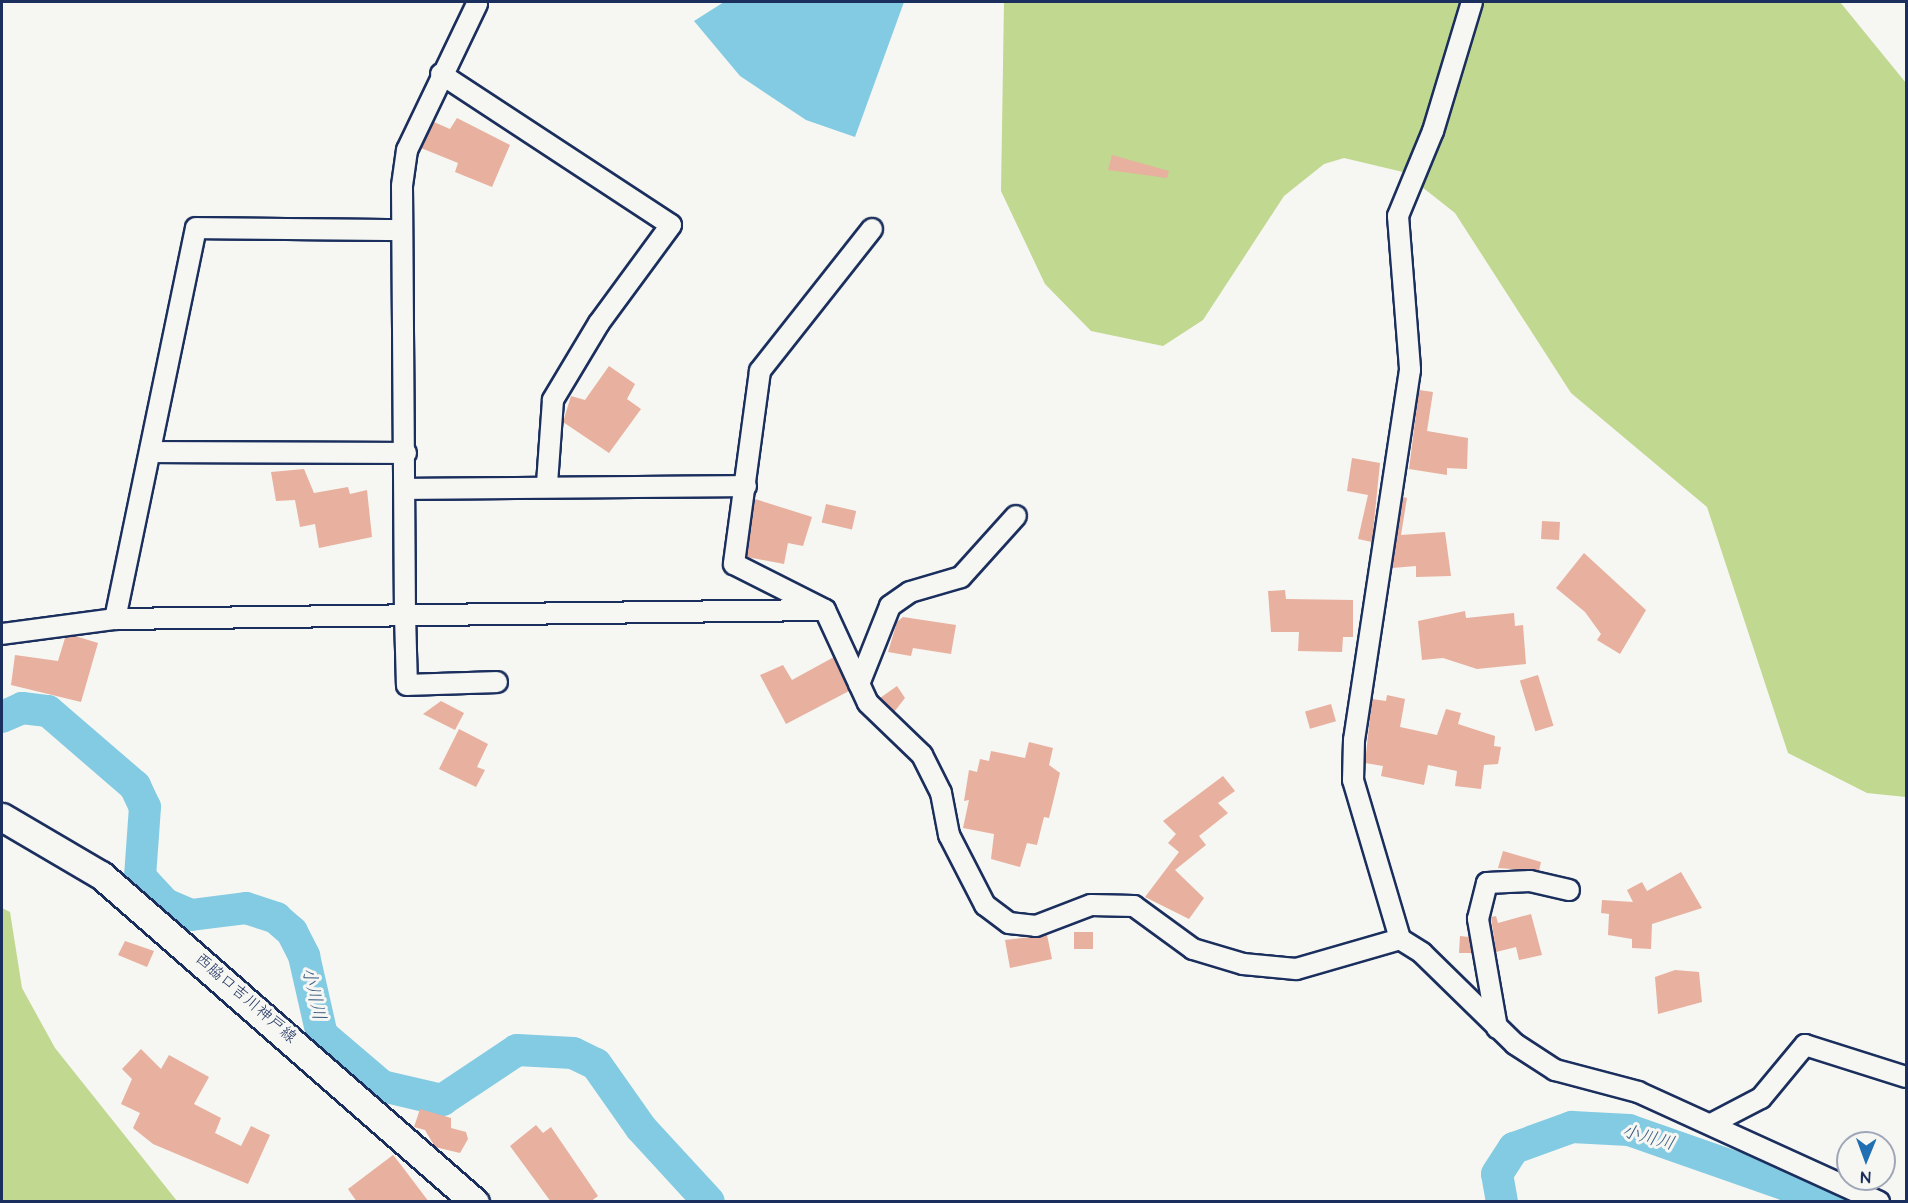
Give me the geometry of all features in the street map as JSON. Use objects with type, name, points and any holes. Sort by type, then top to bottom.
[{"type":"main road","name":"西脇口吉川神戸線","points":[[2,817],[101,875],[474,1202]]},
{"type":"street","points":[[1472,2],[1433,131],[1398,216],[1410,370],[1354,740],[1353,780],[1400,939],[1422,952],[1497,1028],[1555,1070],[1638,1092],[1879,1202]]},
{"type":"street","points":[[477,4],[441,74],[407,150],[402,230],[407,686],[497,682]]},
{"type":"street","points":[[441,74],[671,225],[599,323],[553,400],[547,484]]},
{"type":"street","points":[[115,619],[196,228],[402,230]]},
{"type":"street","points":[[872,229],[760,371],[753,393],[746,486],[734,564],[825,610],[868,703],[922,755],[941,793],[948,835],[985,904],[1009,923],[1036,926],[1091,905],[1134,906],[1193,949],[1244,964],[1296,969],[1400,939]]},
{"type":"street","points":[[150,452],[406,453]]},
{"type":"street","points":[[406,489],[547,484],[746,486]]},
{"type":"street","points":[[860,684],[890,606],[910,592],[961,577],[1016,516]]},
{"type":"street","points":[[2,634],[115,619],[825,610]]},
{"type":"street","points":[[1497,1028],[1478,919],[1487,883],[1530,881],[1569,890]]},
{"type":"street","points":[[1711,1124],[1761,1098],[1805,1044],[1906,1077]]},
{"type":"green space","points":[[1004,2],[1840,2],[1906,83],[1906,797],[1867,793],[1788,753],[1707,507],[1571,393],[1455,213],[1403,172],[1344,158],[1324,164],[1284,196],[1203,320],[1163,346],[1091,331],[1045,284],[1001,191]]},
{"type":"green space","points":[[2,908],[10,912],[22,988],[55,1048],[177,1201],[2,1201]]},
{"type":"water","points":[[724,2],[904,2],[855,137],[806,120],[740,76],[694,21]]},
{"type":"building","points":[[457,118],[510,145],[492,187],[455,172],[458,163],[421,148],[434,122],[450,129]]},
{"type":"building","points":[[1112,155],[1169,171],[1167,178],[1108,170]]},
{"type":"building","points":[[609,366],[635,384],[627,399],[641,409],[609,453],[563,422],[571,396],[585,400]]},
{"type":"building","points":[[1419,390],[1433,392],[1427,431],[1468,438],[1467,469],[1447,468],[1447,475],[1409,469]]},
{"type":"building","points":[[1352,458],[1380,463],[1372,542],[1358,539],[1368,495],[1347,491]]},
{"type":"building","points":[[304,469],[314,493],[348,487],[350,494],[367,490],[372,537],[319,548],[315,524],[300,527],[295,500],[276,501],[271,472]]},
{"type":"building","points":[[1403,497],[1407,498],[1401,535],[1445,532],[1451,576],[1416,577],[1416,566],[1392,568]]},
{"type":"building","points":[[755,499],[812,517],[803,546],[788,543],[784,564],[747,557]]},
{"type":"building","points":[[826,504],[856,511],[852,529],[822,523]]},
{"type":"building","points":[[1542,521],[1560,522],[1559,540],[1541,539]]},
{"type":"building","points":[[1584,553],[1646,610],[1620,654],[1597,640],[1601,634],[1585,612],[1556,588]]},
{"type":"building","points":[[1285,590],[1286,599],[1353,600],[1353,637],[1343,637],[1342,652],[1298,651],[1299,632],[1271,632],[1268,591]]},
{"type":"building","points":[[1465,611],[1466,618],[1514,613],[1515,626],[1523,625],[1526,664],[1477,669],[1443,658],[1422,660],[1418,621]]},
{"type":"building","points":[[903,617],[956,625],[951,654],[913,648],[911,656],[888,652],[897,622]]},
{"type":"building","points":[[75,636],[98,643],[81,702],[11,685],[15,655],[58,661],[65,638]]},
{"type":"building","points":[[834,657],[849,691],[786,724],[760,675],[783,665],[792,680]]},
{"type":"building","points":[[1538,675],[1553,726],[1535,731],[1520,681]]},
{"type":"building","points":[[897,686],[905,698],[894,712],[880,698]]},
{"type":"building","points":[[1387,695],[1405,699],[1400,727],[1437,735],[1446,709],[1461,713],[1458,724],[1495,736],[1494,746],[1501,747],[1498,764],[1484,765],[1481,789],[1455,786],[1457,771],[1428,765],[1424,785],[1381,776],[1383,766],[1365,763],[1372,699],[1386,701]]},
{"type":"building","points":[[441,701],[464,713],[455,730],[423,714]]},
{"type":"building","points":[[1331,704],[1336,721],[1310,729],[1305,711]]},
{"type":"building","points":[[459,729],[488,744],[477,767],[485,770],[476,787],[439,769]]},
{"type":"building","points":[[1029,742],[1053,748],[1049,765],[1060,773],[1049,818],[1044,817],[1037,845],[1027,843],[1020,867],[991,859],[994,834],[963,828],[969,800],[964,801],[969,770],[977,772],[980,759],[989,761],[991,751],[1025,758]]},
{"type":"building","points":[[1223,776],[1235,791],[1218,803],[1228,813],[1199,836],[1206,845],[1175,870],[1204,898],[1189,919],[1145,897],[1179,852],[1168,843],[1176,834],[1163,821]]},
{"type":"building","points":[[1503,851],[1541,862],[1539,871],[1498,868]]},
{"type":"building","points":[[1681,872],[1702,908],[1652,924],[1651,949],[1632,948],[1632,939],[1608,935],[1609,914],[1601,913],[1602,900],[1633,902],[1627,890],[1642,882],[1647,891]]},
{"type":"building","points":[[1531,914],[1542,955],[1519,960],[1516,947],[1496,952],[1491,917],[1496,916],[1498,923]]},
{"type":"building","points":[[1074,932],[1093,932],[1093,949],[1074,949]]},
{"type":"building","points":[[1047,935],[1052,959],[1010,968],[1005,940]]},
{"type":"building","points":[[1460,936],[1469,937],[1472,953],[1459,953]]},
{"type":"building","points":[[125,941],[154,951],[147,967],[118,955]]},
{"type":"building","points":[[1675,970],[1699,972],[1702,1002],[1658,1014],[1655,977]]},
{"type":"building","points":[[141,1049],[161,1069],[169,1055],[209,1077],[194,1104],[221,1118],[215,1133],[241,1146],[251,1126],[270,1135],[248,1184],[153,1144],[133,1128],[140,1113],[121,1104],[132,1079],[122,1069]]},
{"type":"building","points":[[420,1109],[451,1118],[451,1128],[466,1132],[468,1139],[460,1153],[435,1147],[425,1130],[414,1127]]},
{"type":"building","points":[[536,1125],[543,1133],[551,1127],[598,1196],[590,1202],[551,1202],[510,1146]]},
{"type":"building","points":[[393,1155],[429,1202],[357,1202],[348,1189]]},
{"type":"waterway","name":"小川川","points":[[2,717],[22,708],[48,711],[135,786],[145,807],[140,877],[165,904],[191,915],[246,908],[276,918],[292,932],[304,956],[322,1035],[382,1086],[442,1100],[517,1050],[573,1053],[596,1064],[641,1128],[709,1202]]},
{"type":"waterway","name":"小川川","points":[[1502,1202],[1497,1174],[1514,1148],[1572,1127],[1629,1130],[1835,1202]]}]
